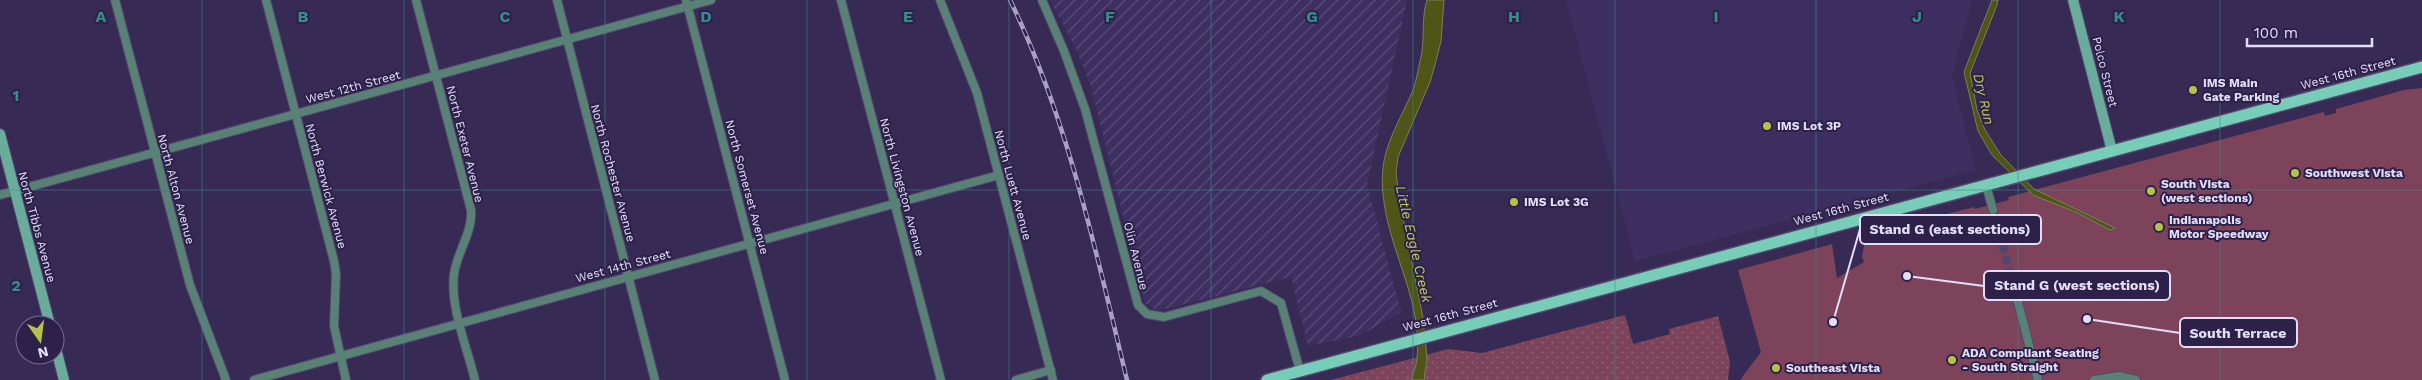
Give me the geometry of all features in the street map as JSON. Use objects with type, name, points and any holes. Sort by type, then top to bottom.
[{"type":"main road","name":"West 16th Street","points":[[1268,380],[1400,342],[2422,67]]},
{"type":"street","name":"North Alton Avenue","points":[[115,0],[190,285],[226,380]]},
{"type":"street","name":"North Berwick Avenue","points":[[266,0],[335,266],[333,322],[339,356],[346,380]]},
{"type":"street","name":"North Exeter Avenue","points":[[416,0],[471,214],[470,224],[457,259],[454,275],[454,295],[475,380]]},
{"type":"street","name":"North Rochester Avenue","points":[[556,0],[655,380]]},
{"type":"street","name":"West 12th Street","points":[[0,195],[567,40],[687,3],[712,0]]},
{"type":"street","name":"North Livingston Avenue","points":[[842,0],[941,380]]},
{"type":"street","name":"North Luett Avenue","points":[[940,0],[970,74],[999,175],[1053,380]]},
{"type":"street","name":"Olin Avenue","points":[[1042,0],[1064,51],[1085,109],[1138,305],[1150,315],[1164,318],[1261,291],[1281,303],[1300,371]]},
{"type":"street","name":"Polco Street","points":[[2073,0],[2112,151]]},
{"type":"street","name":"North Somerset Avenue","points":[[687,3],[785,380]]},
{"type":"street","name":"North Tibbs Avenue","points":[[0,134],[47,315]]},
{"type":"street","name":"West 14th Street","points":[[254,380],[999,175]]},
{"type":"street","points":[[1986,184],[1994,210]]},
{"type":"street","points":[[2017,298],[2038,380]]},
{"type":"street","points":[[60,365],[64,380]]},
{"type":"street","points":[[1016,380],[1051,370]]},
{"type":"street","points":[[2094,380],[2119,376],[2136,380]]},
{"type":"shaded area","points":[[1050,0],[1407,0],[1367,184],[1401,312],[1361,335],[1308,346],[1291,277],[1157,311],[1145,303],[1091,87],[1076,49]]},
{"type":"shaded area","name":"Little Eagle Creek","points":[[1427,0],[1444,0],[1441,41],[1430,82],[1398,157],[1396,173],[1423,318],[1427,358],[1424,380],[1411,380],[1417,361],[1418,338],[1411,298],[1388,222],[1382,186],[1384,159],[1392,135],[1415,82],[1422,50],[1424,14]]},
{"type":"shaded area","name":"IMS Lot 3P","points":[[1566,0],[1972,0],[1952,76],[1976,170],[1635,261]]},
{"type":"shaded area","name":"Dry Run","points":[[1992,0],[1998,0],[1997,5],[1970,73],[1977,110],[1985,130],[2001,155],[2034,189],[2115,228],[2110,230],[2078,213],[2033,195],[1992,155],[1978,131],[1964,72]]},
{"type":"shaded area","name":"Indianapolis Motor Speedway","points":[[2422,88],[2422,380],[1740,380],[1761,352],[1738,270],[1832,244],[1837,278],[1864,262],[1862,257],[1866,235],[1974,207],[1975,209],[2009,200],[2008,197],[2324,112],[2325,116],[2336,113],[2336,109],[2404,90]]},
{"type":"shaded area","points":[[1625,315],[1633,344],[1670,334],[1669,329],[1718,316],[1730,362],[1728,380],[1331,380],[1448,349],[1482,353]]},
{"type":"tunnel","points":[[1993,210],[2017,298]]},
{"type":"railway","points":[[1010,0],[1048,92],[1079,187],[1127,380]]},
{"type":"place","name":"IMS Main Gate Parking","points":[[2193,90]]},
{"type":"place","name":"IMS Lot 3P","points":[[1767,126]]},
{"type":"place","name":"Southwest Vista","points":[[2295,173]]},
{"type":"place","name":"South Vista (west sections)","points":[[2151,191]]},
{"type":"place","name":"IMS Lot 3G","points":[[1514,202]]},
{"type":"place","name":"Indianapolis Motor Speedway","points":[[2159,227]]},
{"type":"place","name":"Stand G (west sections)","points":[[1907,276]]},
{"type":"place","name":"South Terrace","points":[[2087,319]]},
{"type":"place","name":"Stand G (east sections)","points":[[1833,322]]},
{"type":"place","name":"ADA Compliant Seating - South Straight","points":[[1952,360]]},
{"type":"place","name":"Southeast Vista","points":[[1776,368]]}]
